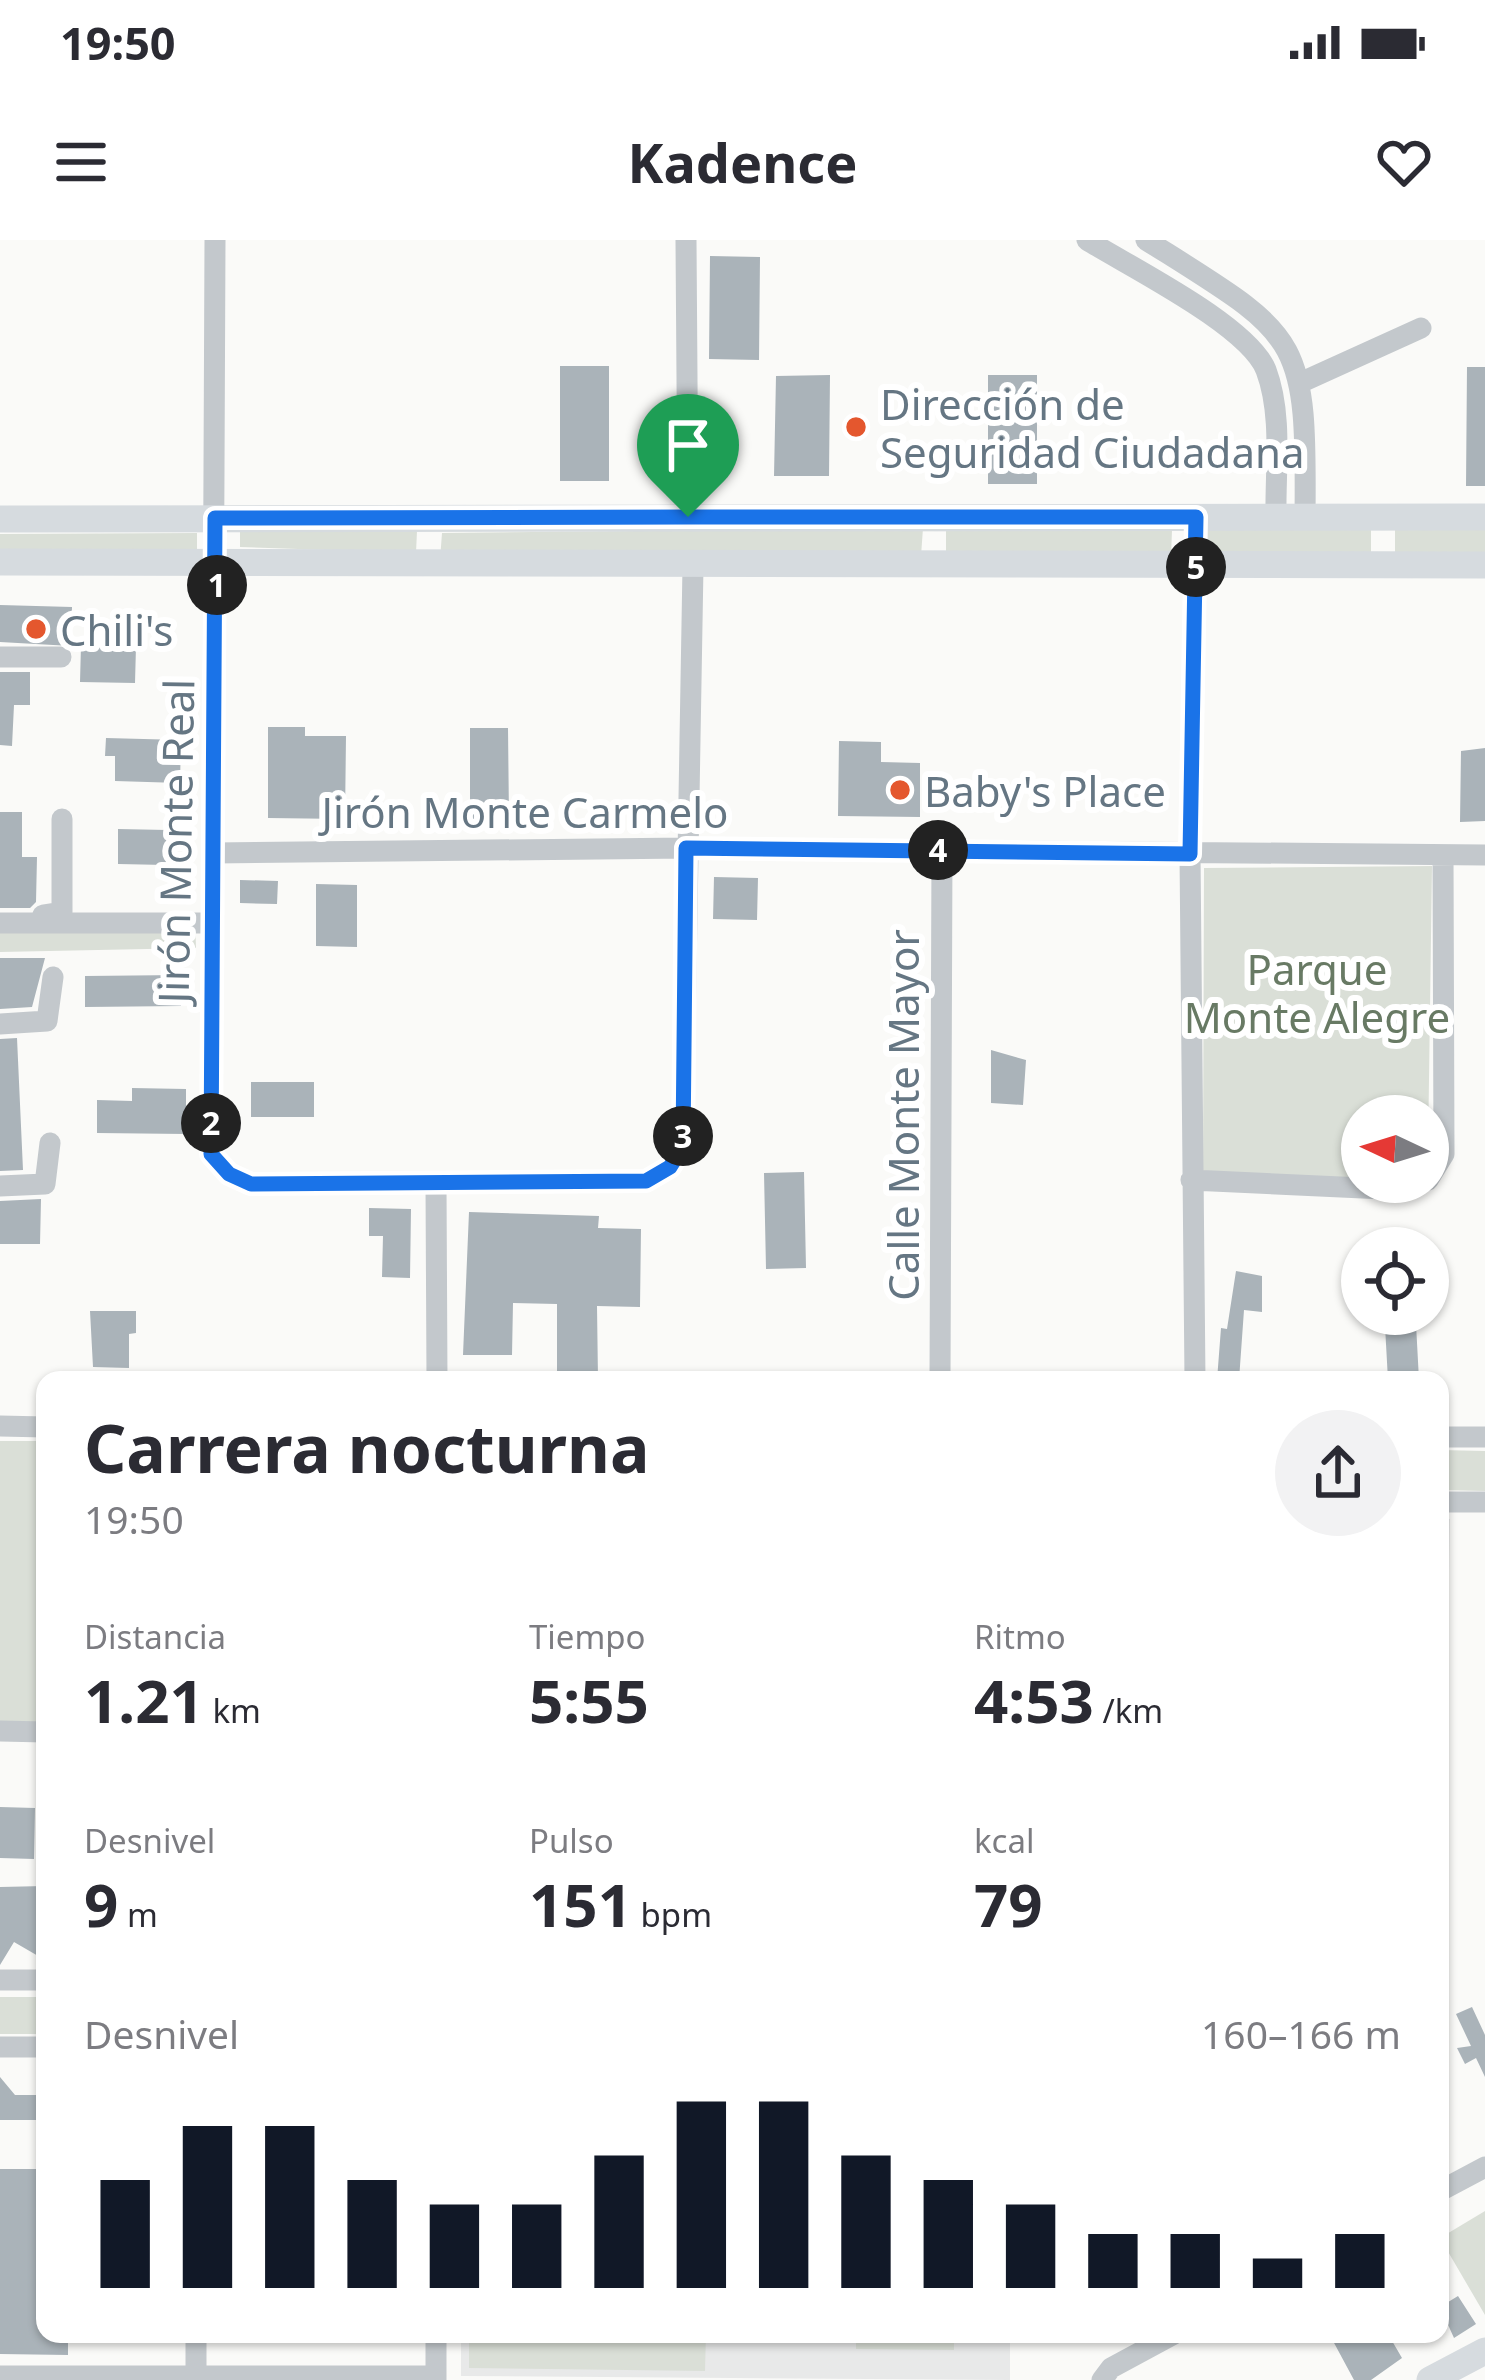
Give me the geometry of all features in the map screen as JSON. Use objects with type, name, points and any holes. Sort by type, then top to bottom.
[{"type":"main road","points":[[934,516],[934,564]]},
{"type":"main road","points":[[430,517],[430,566]]},
{"type":"main road","points":[[0,519],[1485,517]]},
{"type":"main road","points":[[1386,564],[1387,518]]},
{"type":"main road","points":[[0,562],[1485,565]]},
{"type":"main road","points":[[1430,2380],[1485,2351]]},
{"type":"street","name":"Jirón Monte Real","points":[[215,240],[211,1154],[229,1174],[251,1184],[436,1184]]},
{"type":"street","points":[[686,240],[688,517]]},
{"type":"street","points":[[1087,240],[1222,326],[1263,363],[1275,410],[1290,518]]},
{"type":"street","points":[[1146,240],[1255,310],[1289,349],[1302,382],[1290,518]]},
{"type":"street","points":[[1302,382],[1420,328]]},
{"type":"street","points":[[1195,1371],[1190,854],[1196,517]]},
{"type":"street","points":[[437,1371],[436,1184],[646,1181],[670,1167],[683,1146],[693,566]]},
{"type":"street","points":[[0,657],[61,657]]},
{"type":"street","points":[[0,919],[62,911],[62,819]]},
{"type":"street","name":"Jirón Monte Carmelo","points":[[214,853],[686,848],[1485,854]]},
{"type":"street","name":"Calle Monte Mayor","points":[[940,1371],[941,850]]},
{"type":"street","points":[[1443,856],[1444,1095]]},
{"type":"street","points":[[0,919],[213,923]]},
{"type":"street","points":[[0,1024],[47,1022],[53,976]]},
{"type":"street","points":[[0,1186],[45,1184],[50,1143]]},
{"type":"street","points":[[1191,1180],[1341,1187]]},
{"type":"street","points":[[0,1426],[36,1427]]},
{"type":"street","points":[[1449,1437],[1485,1438]]},
{"type":"street","points":[[1449,1502],[1485,1502]]},
{"type":"street","points":[[0,1731],[36,1732]]},
{"type":"street","points":[[0,1981],[36,1980]]},
{"type":"street","points":[[0,2047],[36,2047]]},
{"type":"street","points":[[1449,2186],[1485,2167]]},
{"type":"street","points":[[196,2343],[196,2378]]},
{"type":"street","points":[[0,2375],[436,2378],[436,2343]]},
{"type":"street","points":[[1102,2380],[1111,2368],[1157,2343]]},
{"type":"shaded area","points":[[461,2343],[1010,2343],[1010,2380],[461,2376]]},
{"type":"green space","points":[[1200,525],[1371,529],[1371,557],[1200,553]]},
{"type":"green space","points":[[923,528],[921,556],[440,560],[442,533]]},
{"type":"green space","points":[[946,528],[1172,530],[1171,557],[946,555]]},
{"type":"green space","points":[[240,529],[417,531],[416,553],[240,547]]},
{"type":"green space","points":[[1395,529],[1485,529],[1485,555],[1395,555]]},
{"type":"green space","points":[[197,533],[197,551],[0,551],[0,534]]},
{"type":"green space","name":"Parque Monte Alegre","points":[[1432,866],[1429,1095],[1341,1095],[1341,1178],[1203,1172],[1204,868]]},
{"type":"green space","points":[[195,918],[196,948],[0,952],[0,922]]},
{"type":"green space","points":[[0,1441],[36,1441],[36,1725],[0,1723]]},
{"type":"green space","points":[[1449,1450],[1485,1451],[1485,1491],[1449,1490]]},
{"type":"green space","points":[[0,1997],[36,1997],[36,2034],[0,2034]]},
{"type":"green space","points":[[1485,2211],[1485,2315],[1449,2253],[1449,2233]]},
{"type":"green space","points":[[469,2343],[706,2343],[705,2371],[469,2368]]},
{"type":"green space","points":[[856,2343],[954,2343],[954,2350],[856,2349]]},
{"type":"building","points":[[710,256],[760,257],[759,360],[709,359]]},
{"type":"building","points":[[560,366],[609,366],[609,481],[560,481]]},
{"type":"building","points":[[1467,367],[1485,367],[1485,486],[1466,486]]},
{"type":"building","points":[[830,375],[829,476],[774,476],[776,376]]},
{"type":"building","points":[[988,375],[1037,375],[1037,484],[988,484]]},
{"type":"building","name":"Chili's","points":[[0,605],[72,607],[71,646],[0,642]]},
{"type":"building","points":[[81,645],[136,646],[135,683],[80,682]]},
{"type":"building","points":[[0,672],[30,672],[30,705],[14,705],[12,746],[0,745]]},
{"type":"building","points":[[268,727],[305,727],[305,736],[346,736],[345,819],[268,818]]},
{"type":"building","points":[[470,728],[508,728],[509,819],[470,820]]},
{"type":"building","points":[[106,738],[181,740],[180,783],[115,781],[115,756],[105,756]]},
{"type":"building","points":[[839,741],[881,742],[881,762],[920,763],[920,817],[838,816]]},
{"type":"building","points":[[1485,748],[1485,821],[1460,822],[1461,751]]},
{"type":"building","points":[[0,812],[22,812],[22,857],[37,857],[36,902],[30,908],[0,908]]},
{"type":"building","points":[[118,829],[167,830],[166,865],[118,864]]},
{"type":"building","points":[[714,877],[758,878],[757,920],[713,919]]},
{"type":"building","points":[[240,880],[278,881],[277,904],[240,903]]},
{"type":"building","points":[[316,884],[357,885],[357,947],[316,946]]},
{"type":"building","points":[[0,958],[45,958],[32,1007],[0,1009]]},
{"type":"building","points":[[181,975],[181,1006],[85,1007],[85,976]]},
{"type":"building","points":[[17,1038],[23,1170],[0,1171],[0,1039]]},
{"type":"building","points":[[991,1050],[1026,1060],[1023,1105],[991,1103]]},
{"type":"building","points":[[251,1082],[314,1082],[314,1117],[251,1117]]},
{"type":"building","points":[[132,1088],[186,1089],[186,1134],[97,1133],[97,1100],[132,1101]]},
{"type":"building","points":[[804,1172],[806,1268],[766,1269],[764,1173]]},
{"type":"building","points":[[41,1199],[40,1244],[0,1244],[0,1201]]},
{"type":"building","points":[[369,1208],[411,1209],[410,1278],[382,1277],[383,1236],[369,1236]]},
{"type":"building","points":[[469,1212],[599,1216],[598,1228],[641,1229],[640,1307],[597,1306],[598,1371],[557,1371],[557,1304],[513,1303],[512,1355],[463,1355]]},
{"type":"building","points":[[1236,1271],[1262,1276],[1262,1312],[1244,1310],[1240,1371],[1218,1371],[1221,1328],[1227,1329]]},
{"type":"building","points":[[90,1311],[136,1311],[136,1333],[129,1334],[129,1368],[93,1367]]},
{"type":"building","points":[[1386,1335],[1417,1335],[1419,1371],[1388,1371]]},
{"type":"building","points":[[0,1807],[35,1808],[34,1859],[0,1858]]},
{"type":"building","points":[[36,1886],[36,1955],[14,1942],[0,1965],[0,1887]]},
{"type":"building","points":[[1472,2007],[1485,2035],[1485,2077],[1476,2058],[1465,2064],[1457,2048],[1471,2046],[1456,2014]]},
{"type":"building","points":[[0,2077],[15,2095],[36,2095],[36,2120],[0,2120]]},
{"type":"building","points":[[0,2169],[36,2169],[36,2343],[68,2343],[68,2355],[0,2354]]},
{"type":"building","points":[[1458,2296],[1476,2324],[1454,2338],[1449,2327],[1449,2302]]},
{"type":"building","points":[[1334,2343],[1393,2343],[1402,2358],[1371,2380],[1354,2380]]},
{"type":"place","name":"Dirección de Seguridad Ciudadana","points":[[856,427]]},
{"type":"place","name":"Chili's","points":[[36,629]]},
{"type":"place","name":"Baby's Place","points":[[900,790]]},
{"type":"route","points":[[688,517],[1196,517],[1190,854],[686,848],[683,1146],[670,1167],[646,1181],[251,1184],[229,1174],[211,1154],[215,518],[688,517]]}]
